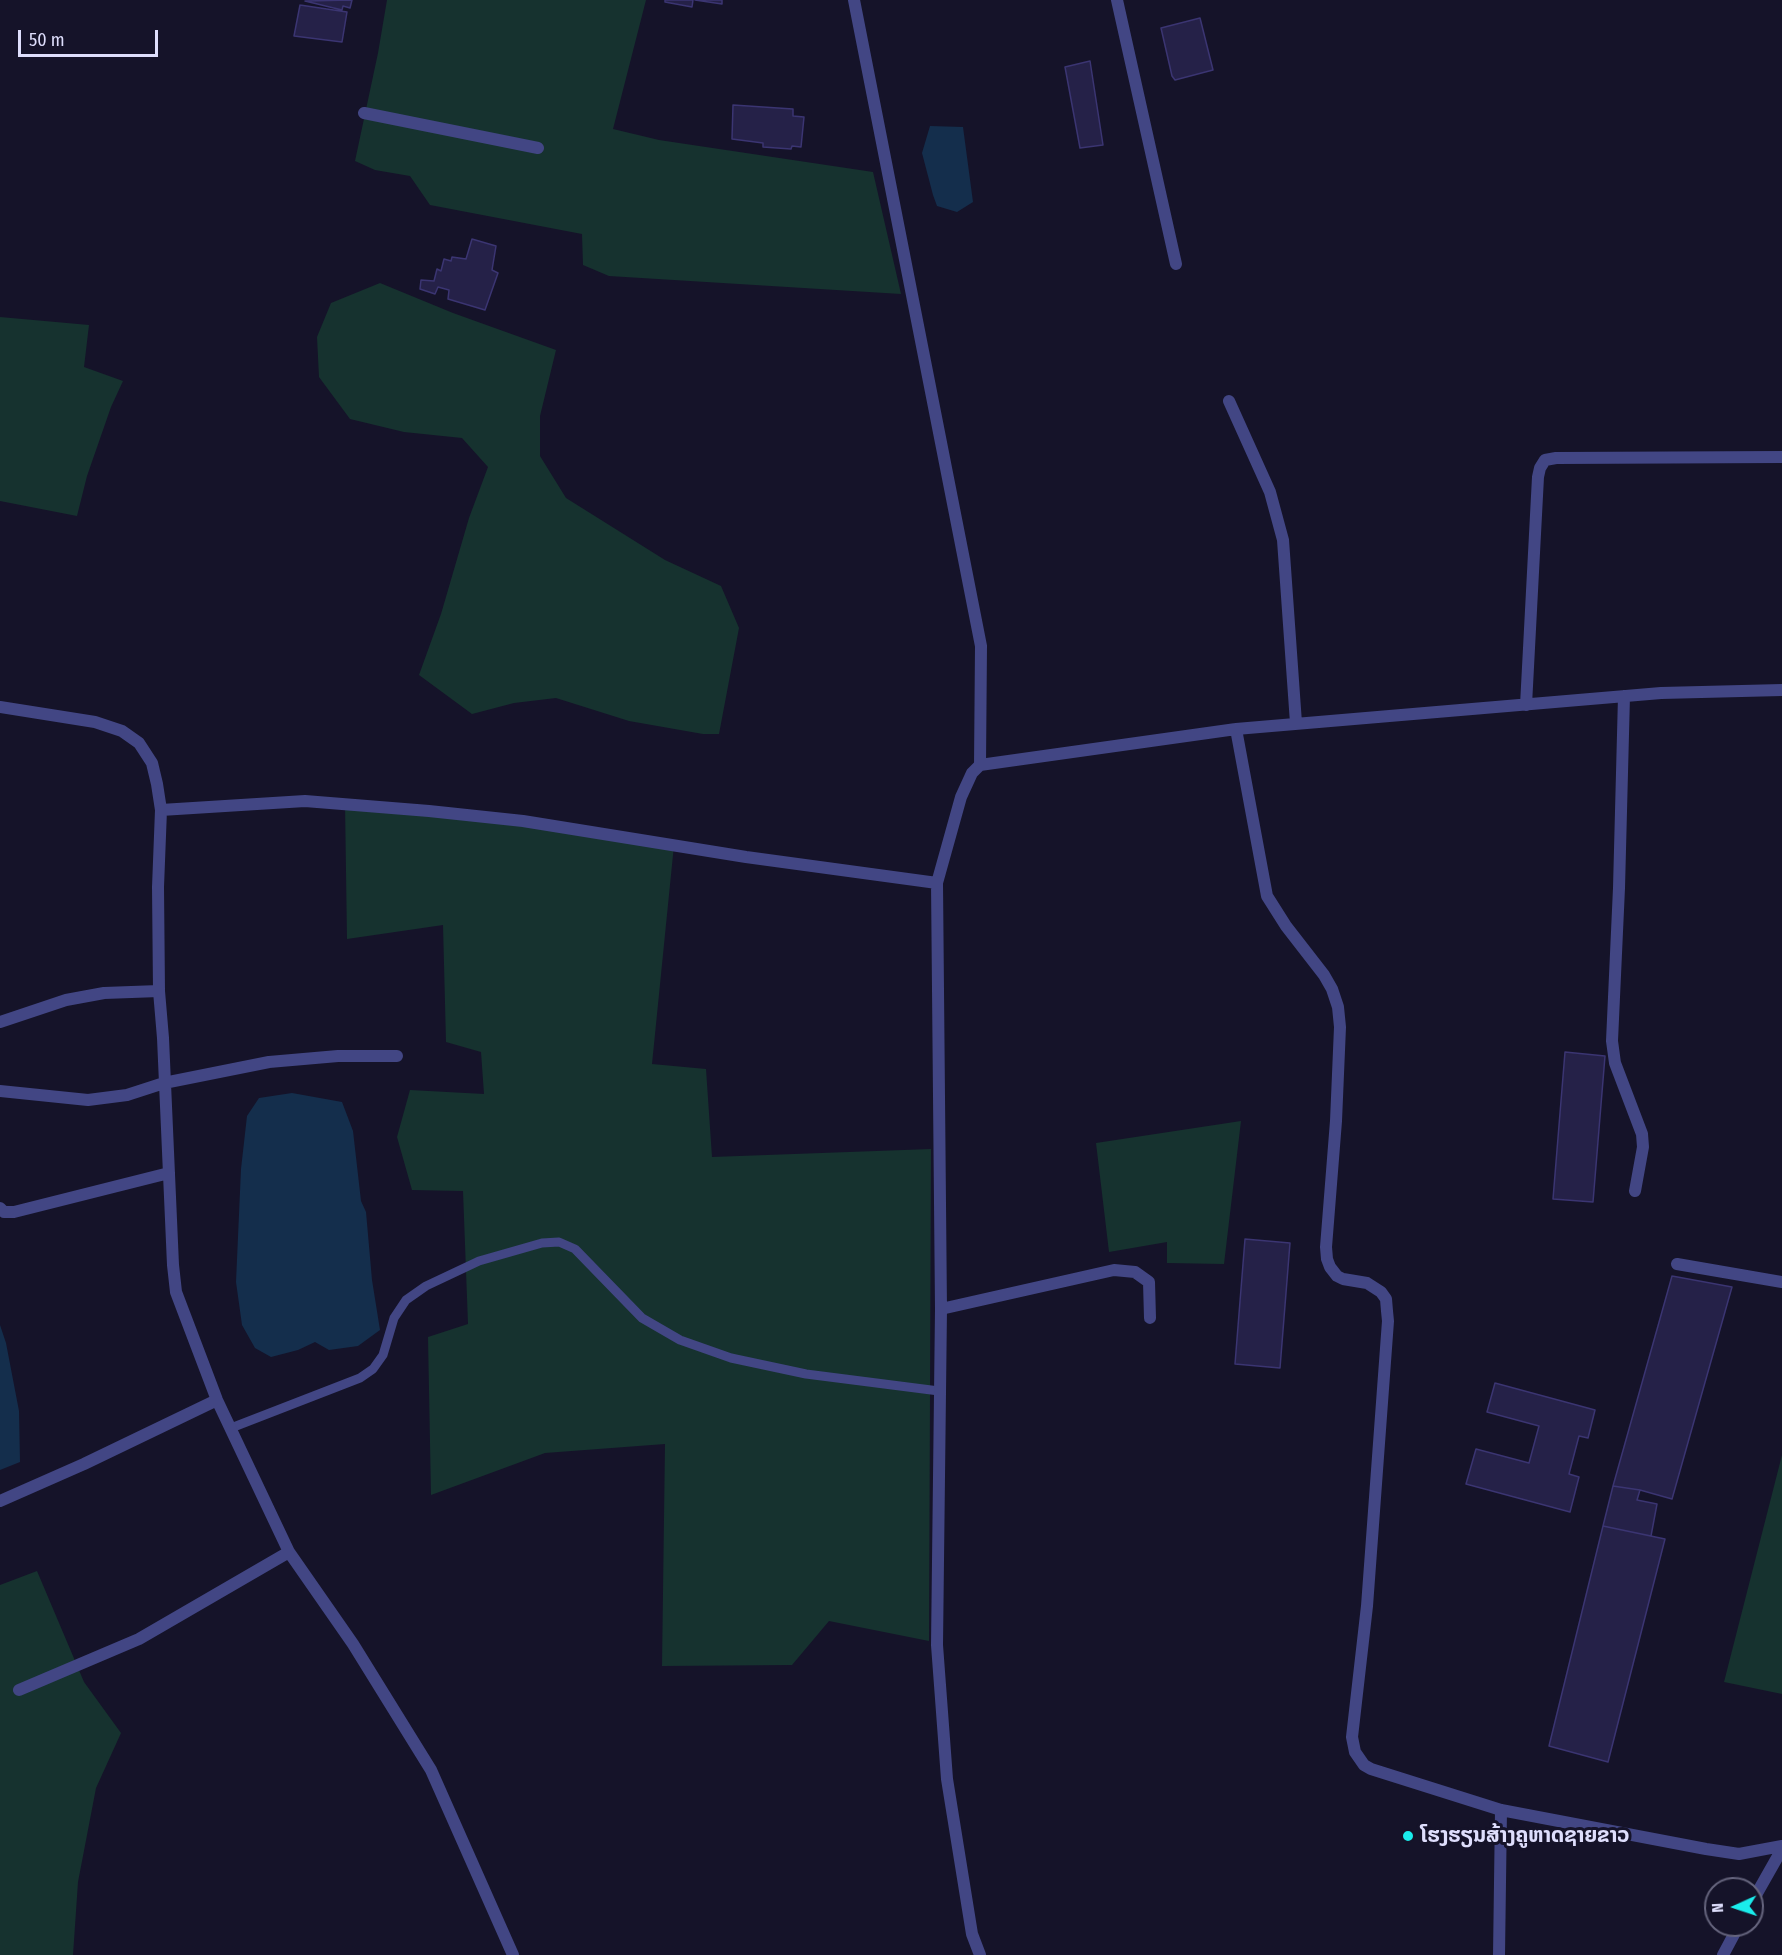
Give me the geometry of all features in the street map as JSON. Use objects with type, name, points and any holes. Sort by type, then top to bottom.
[{"type":"street","points":[[854,0],[981,646],[980,765]]},
{"type":"street","points":[[1117,0],[1176,264]]},
{"type":"street","points":[[364,113],[538,148]]},
{"type":"street","points":[[1229,401],[1270,492],[1283,540],[1296,723]]},
{"type":"street","points":[[1526,705],[1538,477],[1545,460],[1556,458],[1782,458]]},
{"type":"street","points":[[980,1955],[972,1934],[947,1779],[938,1645],[940,1309],[937,884],[963,791],[972,773],[980,765],[1236,729],[1661,693],[1782,690]]},
{"type":"street","points":[[1624,696],[1612,1041],[1616,1063],[1642,1134],[1643,1147],[1635,1191]]},
{"type":"street","points":[[0,707],[95,722],[122,731],[139,743],[152,763],[161,810],[158,887],[159,991],[173,1265],[177,1292],[217,1400],[289,1552],[353,1644],[431,1770],[513,1955]]},
{"type":"street","points":[[1236,729],[1267,896],[1286,926],[1324,975],[1338,1007],[1340,1027],[1336,1121],[1327,1259],[1330,1267],[1338,1276],[1368,1283],[1381,1292],[1386,1299],[1388,1311],[1366,1606],[1352,1737],[1355,1752],[1364,1765],[1371,1769],[1501,1810],[1706,1850],[1739,1854],[1782,1848]]},
{"type":"street","points":[[161,810],[305,801],[429,811],[523,821],[746,857],[937,884]]},
{"type":"street","points":[[0,1022],[66,1000],[104,993],[159,991]]},
{"type":"street","points":[[0,1091],[88,1100],[127,1095],[164,1083],[269,1062],[338,1056],[397,1056]]},
{"type":"street","points":[[0,1208],[4,1212],[14,1212],[169,1173]]},
{"type":"street","points":[[1677,1264],[1782,1282]]},
{"type":"street","points":[[940,1309],[1114,1270],[1136,1272],[1149,1282],[1150,1318]]},
{"type":"street","points":[[0,1502],[217,1400]]},
{"type":"street","points":[[19,1690],[140,1639],[289,1552]]},
{"type":"street","points":[[1499,1955],[1501,1810]]},
{"type":"street","points":[[1764,1880],[1782,1848]]},
{"type":"street","points":[[1723,1955],[1733,1937]]},
{"type":"lane","points":[[231,1428],[360,1378],[373,1369],[383,1355],[394,1318],[406,1300],[426,1286],[479,1261],[542,1243],[559,1242],[575,1249],[642,1318],[680,1340],[731,1358],[806,1374],[939,1391]]},
{"type":"green space","points":[[387,0],[646,0],[613,129],[659,140],[873,172],[901,294],[609,276],[583,265],[582,234],[430,205],[410,176],[375,170],[355,161]]},
{"type":"green space","points":[[380,283],[453,313],[556,350],[540,416],[540,456],[566,498],[665,560],[721,586],[739,628],[719,734],[703,734],[629,721],[556,698],[514,703],[472,714],[419,675],[441,614],[469,518],[488,467],[462,438],[404,432],[350,419],[319,377],[317,337],[331,303]]},
{"type":"green space","points":[[0,317],[89,325],[84,367],[123,381],[111,407],[87,476],[77,516],[0,501]]},
{"type":"green space","points":[[345,803],[674,845],[652,1064],[706,1069],[712,1157],[931,1149],[929,1641],[829,1621],[792,1665],[662,1666],[665,1444],[545,1453],[431,1495],[428,1337],[468,1324],[463,1191],[412,1190],[397,1137],[410,1090],[484,1094],[481,1052],[446,1042],[443,925],[347,939]]},
{"type":"green space","points":[[1241,1121],[1224,1264],[1167,1263],[1167,1242],[1109,1252],[1096,1143]]},
{"type":"green space","points":[[1782,1455],[1782,1694],[1724,1682]]},
{"type":"green space","points":[[37,1571],[84,1682],[121,1733],[96,1788],[78,1882],[73,1955],[0,1955],[0,1585]]},
{"type":"water","points":[[930,126],[963,127],[973,202],[957,212],[937,206],[933,195],[922,153]]},
{"type":"water","points":[[292,1093],[342,1102],[353,1131],[361,1201],[366,1212],[372,1280],[380,1330],[358,1346],[329,1350],[315,1342],[298,1350],[271,1357],[255,1348],[242,1325],[236,1282],[241,1169],[247,1116],[259,1098]]},
{"type":"water","points":[[0,1325],[6,1343],[19,1411],[20,1462],[0,1470]]},
{"type":"building","points":[[352,0],[350,8],[343,6],[342,10],[305,1]]},
{"type":"building","points":[[665,0],[693,0],[692,7],[665,2]]},
{"type":"building","points":[[695,0],[722,0],[722,4]]},
{"type":"building","points":[[300,5],[347,12],[342,42],[294,36]]},
{"type":"building","points":[[1200,18],[1213,70],[1175,80],[1172,76],[1161,28]]},
{"type":"building","points":[[1090,61],[1103,145],[1080,148],[1065,67]]},
{"type":"building","points":[[733,105],[793,109],[793,116],[804,117],[801,147],[792,146],[791,149],[763,147],[763,143],[732,139]]},
{"type":"building","points":[[472,239],[496,246],[492,270],[498,273],[485,310],[448,299],[449,290],[438,287],[435,294],[420,289],[421,280],[434,281],[437,269],[441,271],[444,259],[451,261],[452,257],[466,259]]},
{"type":"building","points":[[1565,1052],[1605,1056],[1593,1202],[1553,1199]]},
{"type":"building","points":[[1245,1239],[1290,1243],[1280,1368],[1235,1364]]},
{"type":"building","points":[[1672,1276],[1732,1287],[1672,1499],[1640,1490],[1613,1486]]},
{"type":"building","points":[[1495,1383],[1595,1410],[1588,1438],[1579,1436],[1569,1474],[1579,1477],[1570,1512],[1466,1484],[1476,1449],[1529,1463],[1539,1426],[1487,1412]]},
{"type":"building","points":[[1613,1486],[1640,1490],[1637,1500],[1657,1504],[1651,1536],[1603,1526]]},
{"type":"building","points":[[1603,1526],[1665,1539],[1608,1762],[1549,1746]]},
{"type":"place","name":"ໂຮງຮຽນສ້າງຄູຫາດຊາຍຂາວ","points":[[1408,1836]]}]
